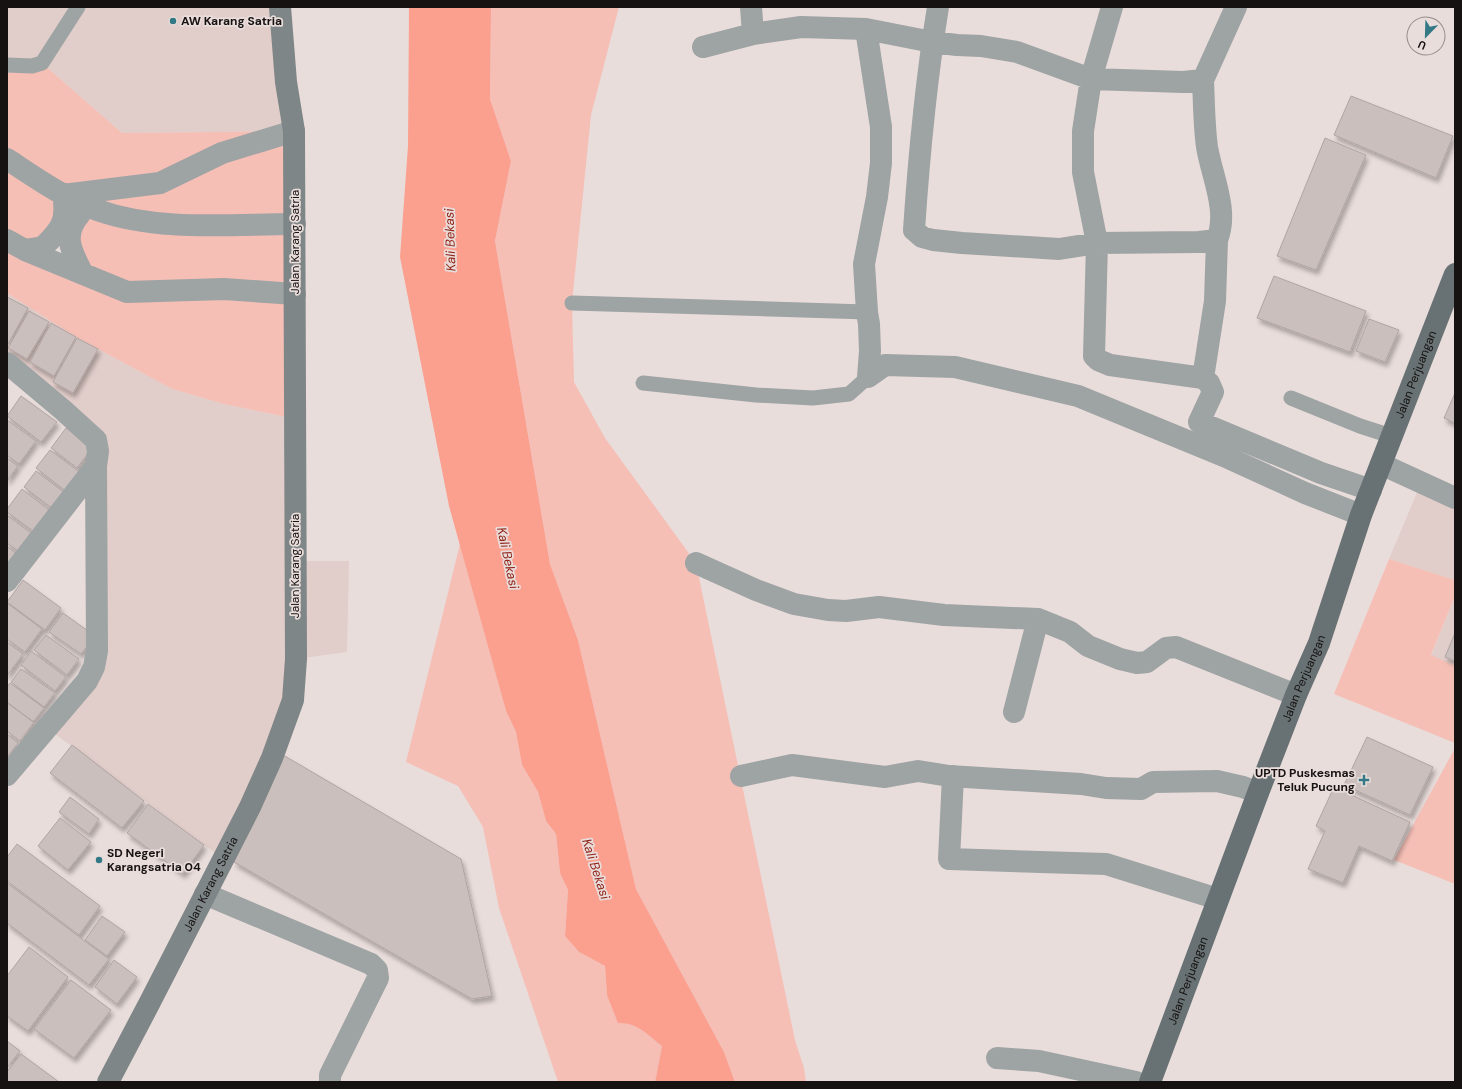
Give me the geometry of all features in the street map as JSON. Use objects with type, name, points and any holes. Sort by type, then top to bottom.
[{"type":"main road","name":"Jalan Perjuangan","points":[[1150,1082],[1258,793],[1324,628],[1380,464],[1455,274]]},
{"type":"street","name":"Jalan Karang Satria","points":[[108,1082],[250,807],[272,758],[293,700],[296,659],[294,131],[286,82],[280,7]]},
{"type":"street","points":[[751,7],[753,34]]},
{"type":"street","points":[[938,7],[923,115],[914,230],[922,237],[962,243],[1059,249],[1097,243],[1199,242],[1217,240]]},
{"type":"street","points":[[1112,7],[1091,79],[1083,131],[1082,161],[1097,243],[1094,356],[1101,362],[1110,365],[1203,378],[1209,383],[1213,392],[1199,422],[1321,473],[1371,490]]},
{"type":"street","points":[[1203,378],[1215,302],[1217,240],[1222,229],[1222,212],[1207,146],[1203,80],[1236,7]]},
{"type":"street","points":[[703,47],[753,34],[801,27],[866,29],[932,42],[981,46],[1016,52],[1091,79],[1183,82],[1203,80]]},
{"type":"street","points":[[866,29],[881,128],[881,163],[877,197],[864,264],[866,312],[870,324],[868,377]]},
{"type":"street","points":[[63,195],[160,183],[222,153],[294,131]]},
{"type":"street","points":[[7,159],[63,195],[97,210],[135,220],[187,225],[295,224]]},
{"type":"street","points":[[16,245],[43,247],[62,226],[65,215],[63,195]]},
{"type":"street","points":[[83,274],[72,253],[68,235],[73,223],[82,211],[97,210]]},
{"type":"street","points":[[16,245],[127,292],[224,289],[295,294]]},
{"type":"street","points":[[868,377],[885,365],[955,367],[1078,396],[1224,456],[1305,493],[1361,516]]},
{"type":"street","points":[[7,775],[87,681],[94,667],[97,651],[96,466],[98,451],[96,440],[10,371]]},
{"type":"street","points":[[1380,464],[1455,498]]},
{"type":"street","points":[[7,581],[96,466]]},
{"type":"street","points":[[696,563],[756,590],[794,604],[828,610],[846,611],[879,607],[944,615],[1038,619],[1064,628],[1088,646],[1120,659],[1137,663],[1147,662],[1166,648],[1176,647],[1296,695]]},
{"type":"street","points":[[1014,712],[1038,619]]},
{"type":"street","points":[[742,776],[792,765],[884,777],[918,771],[953,776],[1134,789],[1141,789],[1153,782],[1217,781],[1243,786],[1258,793]]},
{"type":"street","points":[[953,776],[949,859],[1106,864],[1218,899]]},
{"type":"street","points":[[205,894],[371,964],[377,970],[378,978],[330,1075],[330,1082]]},
{"type":"street","points":[[997,1058],[1039,1060],[1136,1082]]},
{"type":"lane","points":[[7,65],[32,66],[42,63],[78,7]]},
{"type":"lane","points":[[572,303],[866,312]]},
{"type":"lane","points":[[643,383],[756,395],[813,398],[849,394],[868,377]]},
{"type":"lane","points":[[1291,398],[1360,426],[1391,436]]},
{"type":"shaded area","points":[[7,7],[280,7],[294,131],[122,133],[42,63],[7,65]]},
{"type":"shaded area","points":[[491,7],[619,7],[591,115],[572,303],[574,382],[605,438],[696,563],[795,1040],[804,1068],[806,1082],[735,1082],[724,1052],[636,889],[578,640],[550,564],[495,241],[511,161],[490,99]]},
{"type":"shaded area","points":[[42,63],[122,133],[294,131],[296,419],[224,404],[172,389],[76,337],[7,293],[7,65]],"holes":[[[65,215],[83,274],[26,249]]]},
{"type":"shaded area","points":[[7,293],[76,337],[172,389],[224,404],[296,419],[295,561],[349,561],[347,652],[296,659],[293,700],[222,858],[47,728],[87,681],[98,451],[7,372]]},
{"type":"shaded area","points":[[1421,483],[1455,498],[1455,580],[1389,559]]},
{"type":"shaded area","points":[[460,544],[506,711],[516,732],[522,765],[538,792],[546,821],[556,834],[560,873],[568,890],[565,936],[579,952],[605,966],[607,995],[628,1022],[641,1028],[662,1046],[655,1082],[558,1082],[499,908],[483,827],[458,786],[406,762]]},
{"type":"shaded area","points":[[1389,559],[1455,580],[1455,596],[1431,655],[1455,666],[1455,743],[1334,694]]},
{"type":"shaded area","points":[[1455,596],[1455,666],[1431,656]]},
{"type":"shaded area","points":[[1455,748],[1455,884],[1394,860]]},
{"type":"water","name":"Kali Bekasi","points":[[409,7],[491,7],[490,99],[511,161],[495,241],[550,564],[578,640],[636,889],[724,1052],[735,1082],[655,1082],[662,1046],[637,1027],[625,1023],[618,1023],[607,995],[605,966],[579,952],[565,936],[568,890],[560,873],[556,834],[546,821],[538,792],[522,765],[516,732],[506,711],[449,506],[400,257],[408,146]]},
{"type":"building","points":[[1351,96],[1453,136],[1436,178],[1334,135]]},
{"type":"building","points":[[1325,138],[1366,155],[1316,270],[1277,256]]},
{"type":"building","points":[[1274,276],[1366,311],[1350,352],[1257,318]]},
{"type":"building","points":[[7,297],[28,308],[7,346]]},
{"type":"building","points":[[29,311],[49,322],[27,359],[8,348]]},
{"type":"building","points":[[1369,319],[1399,330],[1385,362],[1356,351]]},
{"type":"building","points":[[51,323],[76,337],[54,376],[30,362]]},
{"type":"building","points":[[77,338],[98,349],[73,393],[53,382]]},
{"type":"building","points":[[1455,393],[1455,423],[1444,418]]},
{"type":"building","points":[[21,396],[57,422],[41,442],[7,416]]},
{"type":"building","points":[[7,420],[36,441],[19,464],[7,455]]},
{"type":"building","points":[[66,428],[92,448],[77,468],[51,448]]},
{"type":"building","points":[[50,450],[81,473],[67,492],[36,468]]},
{"type":"building","points":[[7,458],[18,466],[7,481]]},
{"type":"building","points":[[36,471],[65,493],[53,509],[24,487]]},
{"type":"building","points":[[22,489],[49,510],[33,531],[7,512],[7,509]]},
{"type":"building","points":[[7,515],[31,533],[18,551],[7,543]]},
{"type":"building","points":[[7,546],[18,555],[7,570]]},
{"type":"building","points":[[23,580],[61,608],[45,630],[7,602]]},
{"type":"building","points":[[7,603],[42,629],[25,652],[7,639]]},
{"type":"building","points":[[63,613],[95,636],[81,654],[49,632]]},
{"type":"building","points":[[1455,633],[1455,661],[1445,657]]},
{"type":"building","points":[[46,635],[79,659],[67,675],[34,650]]},
{"type":"building","points":[[7,642],[23,654],[7,676]]},
{"type":"building","points":[[31,651],[66,677],[55,691],[21,665]]},
{"type":"building","points":[[21,669],[55,693],[44,707],[11,682]]},
{"type":"building","points":[[10,683],[44,708],[33,722],[7,702],[7,687]]},
{"type":"building","points":[[7,703],[34,722],[20,741],[7,731]]},
{"type":"building","points":[[7,734],[18,743],[7,757]]},
{"type":"building","points":[[1367,737],[1433,767],[1410,815],[1344,785]]},
{"type":"building","points":[[72,745],[144,801],[122,828],[50,773]]},
{"type":"building","points":[[283,755],[461,859],[492,996],[472,999],[234,862]]},
{"type":"building","points":[[1334,787],[1410,822],[1392,861],[1359,846],[1343,883],[1308,869],[1325,831],[1316,826]]},
{"type":"building","points":[[70,797],[99,819],[89,834],[59,812]]},
{"type":"building","points":[[148,804],[204,845],[183,874],[127,833]]},
{"type":"building","points":[[60,818],[91,842],[68,870],[38,846]]},
{"type":"building","points":[[17,844],[100,906],[79,935],[7,881],[7,857]]},
{"type":"building","points":[[7,883],[109,959],[89,985],[7,923]]},
{"type":"building","points":[[102,916],[125,932],[107,956],[85,940]]},
{"type":"building","points":[[29,947],[68,977],[28,1031],[7,1016],[7,976]]},
{"type":"building","points":[[114,960],[137,977],[117,1004],[95,987]]},
{"type":"building","points":[[71,980],[111,1010],[74,1058],[34,1029]]},
{"type":"building","points":[[7,1041],[20,1051],[7,1068]]},
{"type":"building","points":[[21,1054],[59,1082],[7,1082],[7,1072]]},
{"type":"place","name":"AW Karang Satria","points":[[173,21]]},
{"type":"place","name":"UPTD Puskesmas Teluk Pucung","points":[[1364,780]]},
{"type":"place","name":"SD Negeri Karangsatria 04","points":[[99,860]]}]
